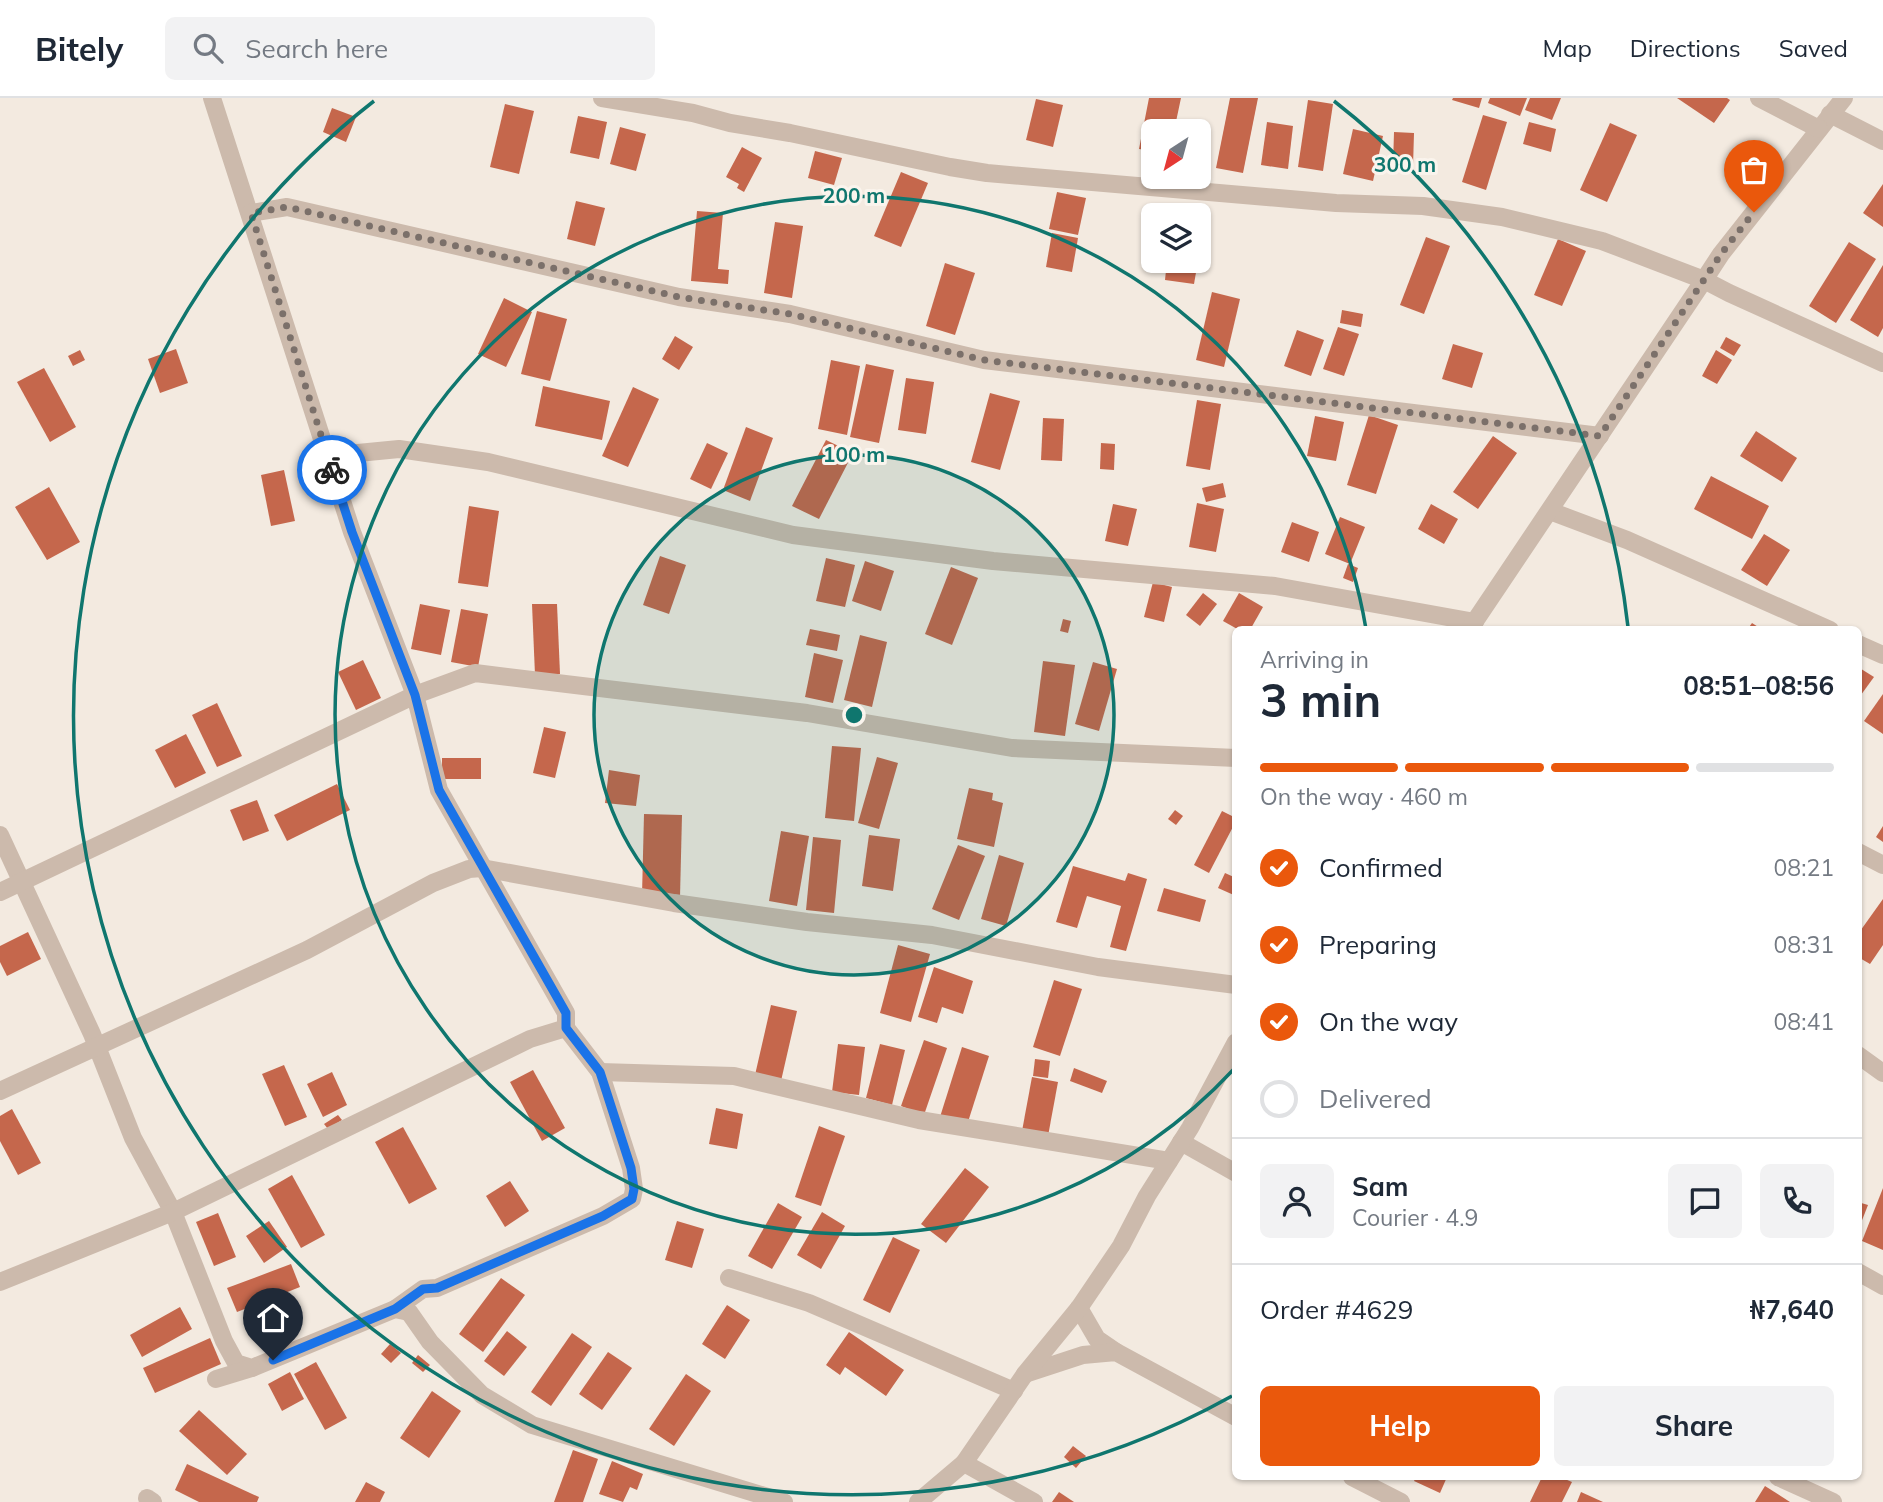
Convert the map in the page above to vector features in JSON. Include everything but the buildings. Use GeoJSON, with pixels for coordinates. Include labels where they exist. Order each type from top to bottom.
{"type":"FeatureCollection","features":[{"type":"Feature","properties":{"kind":"street"},"geometry":{"type":"LineString","coordinates":[[212,98],[352,532],[415,695],[439,790],[566,1013],[566,1028],[600,1072],[631,1168],[634,1189],[632,1199],[603,1216],[437,1288],[423,1289],[395,1309],[252,1368],[216,1379]]}},
{"type":"Feature","properties":{"kind":"street"},"geometry":{"type":"LineString","coordinates":[[602,98],[693,113],[730,124],[790,133],[987,173],[1336,204],[1423,206],[1502,217],[1602,241],[1704,280],[1883,362]]}},
{"type":"Feature","properties":{"kind":"street"},"geometry":{"type":"LineString","coordinates":[[1759,98],[1819,129]]}},
{"type":"Feature","properties":{"kind":"street"},"geometry":{"type":"LineString","coordinates":[[327,456],[399,449],[488,462],[793,535],[993,561],[1275,586],[1472,626],[1721,254],[1844,98]]}},
{"type":"Feature","properties":{"kind":"street"},"geometry":{"type":"LineString","coordinates":[[1830,114],[1883,141]]}},
{"type":"Feature","properties":{"kind":"street"},"geometry":{"type":"LineString","coordinates":[[251,213],[287,207],[679,297],[790,314],[984,360],[1600,436]]}},
{"type":"Feature","properties":{"kind":"street"},"geometry":{"type":"LineString","coordinates":[[1549,511],[1627,540],[1821,626]]}},
{"type":"Feature","properties":{"kind":"street"},"geometry":{"type":"LineString","coordinates":[[1862,646],[1883,655]]}},
{"type":"Feature","properties":{"kind":"street"},"geometry":{"type":"LineString","coordinates":[[0,892],[415,695],[475,673],[807,713],[1012,748],[1232,758]]}},
{"type":"Feature","properties":{"kind":"street"},"geometry":{"type":"LineString","coordinates":[[0,835],[97,1048],[133,1138],[173,1212],[224,1341],[236,1363],[252,1368]]}},
{"type":"Feature","properties":{"kind":"street"},"geometry":{"type":"LineString","coordinates":[[1862,854],[1883,865]]}},
{"type":"Feature","properties":{"kind":"street"},"geometry":{"type":"LineString","coordinates":[[0,1091],[307,950],[433,883],[469,869],[482,868],[674,903],[807,922],[932,935],[1098,967],[1232,984]]}},
{"type":"Feature","properties":{"kind":"street"},"geometry":{"type":"LineString","coordinates":[[0,1282],[173,1212],[530,1039],[566,1028]]}},
{"type":"Feature","properties":{"kind":"street"},"geometry":{"type":"LineString","coordinates":[[918,1502],[964,1463],[1025,1374],[1079,1308],[1121,1246],[1147,1196],[1232,1051]]}},
{"type":"Feature","properties":{"kind":"street"},"geometry":{"type":"LineString","coordinates":[[1862,1058],[1883,1073]]}},
{"type":"Feature","properties":{"kind":"street"},"geometry":{"type":"LineString","coordinates":[[600,1072],[734,1076],[919,1120],[1169,1161]]}},
{"type":"Feature","properties":{"kind":"street"},"geometry":{"type":"LineString","coordinates":[[1181,1142],[1232,1170]]}},
{"type":"Feature","properties":{"kind":"street"},"geometry":{"type":"LineString","coordinates":[[1862,1274],[1883,1286]]}},
{"type":"Feature","properties":{"kind":"street"},"geometry":{"type":"LineString","coordinates":[[729,1278],[809,1303],[1014,1391]]}},
{"type":"Feature","properties":{"kind":"street"},"geometry":{"type":"LineString","coordinates":[[1079,1308],[1097,1339],[1232,1415]]}},
{"type":"Feature","properties":{"kind":"street"},"geometry":{"type":"LineString","coordinates":[[395,1309],[409,1312],[430,1342],[482,1395],[532,1426],[785,1502]]}},
{"type":"Feature","properties":{"kind":"street"},"geometry":{"type":"LineString","coordinates":[[1025,1374],[1083,1355],[1116,1352]]}},
{"type":"Feature","properties":{"kind":"street"},"geometry":{"type":"LineString","coordinates":[[964,1463],[1034,1502]]}},
{"type":"Feature","properties":{"kind":"street"},"geometry":{"type":"LineString","coordinates":[[1358,1480],[1401,1502]]}},
{"type":"Feature","properties":{"kind":"street"},"geometry":{"type":"LineString","coordinates":[[1785,1480],[1833,1502]]}},
{"type":"Feature","properties":{"kind":"way so far"},"geometry":{"type":"LineString","coordinates":[[332,470],[251,213],[287,207],[679,297],[790,314],[984,360],[1600,436],[1721,254],[1754,212]]}},
{"type":"Feature","properties":{"kind":"route"},"geometry":{"type":"LineString","coordinates":[[273,1360],[395,1309],[423,1289],[437,1288],[603,1216],[632,1199],[634,1189],[631,1168],[600,1072],[566,1028],[566,1013],[439,790],[415,695],[352,532],[332,470]]}}]}
